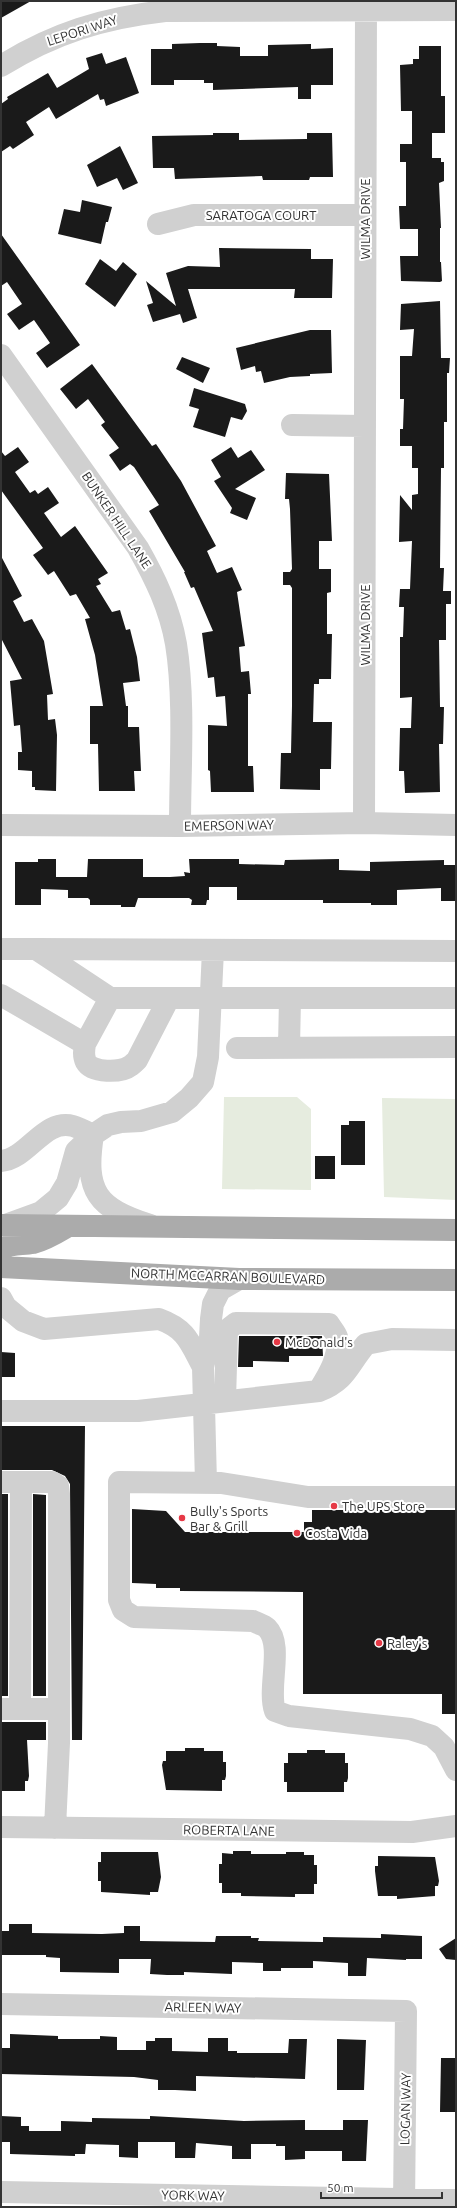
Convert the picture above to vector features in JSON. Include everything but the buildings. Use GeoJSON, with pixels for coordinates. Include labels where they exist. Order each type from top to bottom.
{"type":"FeatureCollection","features":[{"type":"Feature","properties":{"kind":"main road"},"geometry":{"type":"LineString","coordinates":[[3,1226],[456,1230]]}},
{"type":"Feature","properties":{"kind":"main road"},"geometry":{"type":"LineString","coordinates":[[1,1249],[6,1245],[33,1243],[49,1238],[70,1226]]}},
{"type":"Feature","properties":{"kind":"main road","name":"NORTH MCCARRAN BOULEVARD"},"geometry":{"type":"LineString","coordinates":[[1,1267],[239,1279],[456,1280]]}},
{"type":"Feature","properties":{"kind":"street","name":"LEPORI WAY"},"geometry":{"type":"LineString","coordinates":[[1,66],[27,50],[60,35],[95,23],[130,15],[165,11],[366,6],[456,10]]}},
{"type":"Feature","properties":{"kind":"street","name":"WILMA DRIVE"},"geometry":{"type":"LineString","coordinates":[[364,823],[366,6]]}},
{"type":"Feature","properties":{"kind":"street","name":"SARATOGA COURT"},"geometry":{"type":"LineString","coordinates":[[158,224],[194,215],[365,215]]}},
{"type":"Feature","properties":{"kind":"street","name":"BUNKER HILL LANE"},"geometry":{"type":"LineString","coordinates":[[1,355],[138,548],[155,578],[167,610],[176,643],[180,676],[180,826]]}},
{"type":"Feature","properties":{"kind":"street"},"geometry":{"type":"LineString","coordinates":[[292,425],[365,426]]}},
{"type":"Feature","properties":{"kind":"street","name":"EMERSON WAY"},"geometry":{"type":"LineString","coordinates":[[1,825],[180,826],[364,823],[456,825]]}},
{"type":"Feature","properties":{"kind":"street"},"geometry":{"type":"LineString","coordinates":[[1,949],[456,951]]}},
{"type":"Feature","properties":{"kind":"street"},"geometry":{"type":"LineString","coordinates":[[36,949],[110,998],[456,998]]}},
{"type":"Feature","properties":{"kind":"street"},"geometry":{"type":"LineString","coordinates":[[3,1226],[41,1212],[58,1198],[67,1183],[76,1151],[93,1135],[108,1125],[121,1122],[141,1121],[172,1112],[203,1082],[208,1058],[212,998],[213,950]]}},
{"type":"Feature","properties":{"kind":"street"},"geometry":{"type":"LineString","coordinates":[[1,995],[85,1044]]}},
{"type":"Feature","properties":{"kind":"street"},"geometry":{"type":"LineString","coordinates":[[110,998],[85,1044],[84,1056],[87,1063],[94,1068],[105,1070],[130,1067],[136,1060],[169,998]]}},
{"type":"Feature","properties":{"kind":"street"},"geometry":{"type":"LineString","coordinates":[[289,1047],[290,998]]}},
{"type":"Feature","properties":{"kind":"street"},"geometry":{"type":"LineString","coordinates":[[237,1048],[456,1047]]}},
{"type":"Feature","properties":{"kind":"street"},"geometry":{"type":"LineString","coordinates":[[1,1160],[22,1153],[50,1130],[61,1125],[72,1126],[93,1135]]}},
{"type":"Feature","properties":{"kind":"street"},"geometry":{"type":"LineString","coordinates":[[93,1135],[90,1156],[90,1175],[99,1196],[110,1208],[123,1216],[156,1227]]}},
{"type":"Feature","properties":{"kind":"street"},"geometry":{"type":"LineString","coordinates":[[204,1367],[210,1338],[213,1304],[220,1290],[239,1279]]}},
{"type":"Feature","properties":{"kind":"street"},"geometry":{"type":"LineString","coordinates":[[1,1298],[6,1307],[23,1321],[44,1329],[98,1323],[114,1324],[143,1319],[159,1319],[174,1324],[185,1335],[204,1367],[214,1402]]}},
{"type":"Feature","properties":{"kind":"street"},"geometry":{"type":"LineString","coordinates":[[1,1323],[8,1329],[30,1338],[50,1342],[99,1334],[109,1330],[114,1324]]}},
{"type":"Feature","properties":{"kind":"street"},"geometry":{"type":"LineString","coordinates":[[206,1482],[214,1402],[227,1330],[236,1323],[329,1324],[337,1336],[337,1353],[331,1370],[319,1391]]}},
{"type":"Feature","properties":{"kind":"street"},"geometry":{"type":"LineString","coordinates":[[1,1411],[138,1411],[319,1391],[332,1385],[344,1376],[366,1344],[392,1339],[456,1340]]}},
{"type":"Feature","properties":{"kind":"street"},"geometry":{"type":"LineString","coordinates":[[56,1828],[59,1709],[58,1486],[52,1482],[11,1482],[11,1709],[59,1709]]}},
{"type":"Feature","properties":{"kind":"street"},"geometry":{"type":"LineString","coordinates":[[456,1497],[308,1497],[221,1483],[120,1482],[119,1600],[123,1610],[134,1617],[253,1621],[267,1627],[274,1640],[272,1701],[275,1711],[289,1716],[410,1729],[432,1736],[444,1746],[456,1770]]}},
{"type":"Feature","properties":{"kind":"street","name":"ROBERTA LANE"},"geometry":{"type":"LineString","coordinates":[[1,1827],[412,1832],[456,1826]]}},
{"type":"Feature","properties":{"kind":"street","name":"ARLEEN WAY"},"geometry":{"type":"LineString","coordinates":[[1,2004],[406,2011]]}},
{"type":"Feature","properties":{"kind":"street","name":"LOGAN WAY"},"geometry":{"type":"LineString","coordinates":[[404,2203],[406,2011]]}},
{"type":"Feature","properties":{"kind":"street","name":"YORK WAY"},"geometry":{"type":"LineString","coordinates":[[1,2192],[35,2200],[404,2203],[456,2200]]}},
{"type":"Feature","properties":{"kind":"shaded area"},"geometry":{"type":"Polygon","coordinates":[[[224,1097],[297,1097],[311,1109],[311,1190],[222,1189],[224,1097]]]}},
{"type":"Feature","properties":{"kind":"shaded area"},"geometry":{"type":"Polygon","coordinates":[[[382,1098],[456,1099],[456,1200],[384,1197],[382,1098]]]}},
{"type":"Feature","properties":{"kind":"place","name":"McDonald's"},"geometry":{"type":"Point","coordinates":[277,1342]}},
{"type":"Feature","properties":{"kind":"place","name":"The UPS Store"},"geometry":{"type":"Point","coordinates":[334,1506]}},
{"type":"Feature","properties":{"kind":"place","name":"Bully's Sports Bar & Grill"},"geometry":{"type":"Point","coordinates":[182,1518]}},
{"type":"Feature","properties":{"kind":"place","name":"Costa Vida"},"geometry":{"type":"Point","coordinates":[297,1533]}},
{"type":"Feature","properties":{"kind":"place","name":"Raley's"},"geometry":{"type":"Point","coordinates":[379,1643]}}]}
